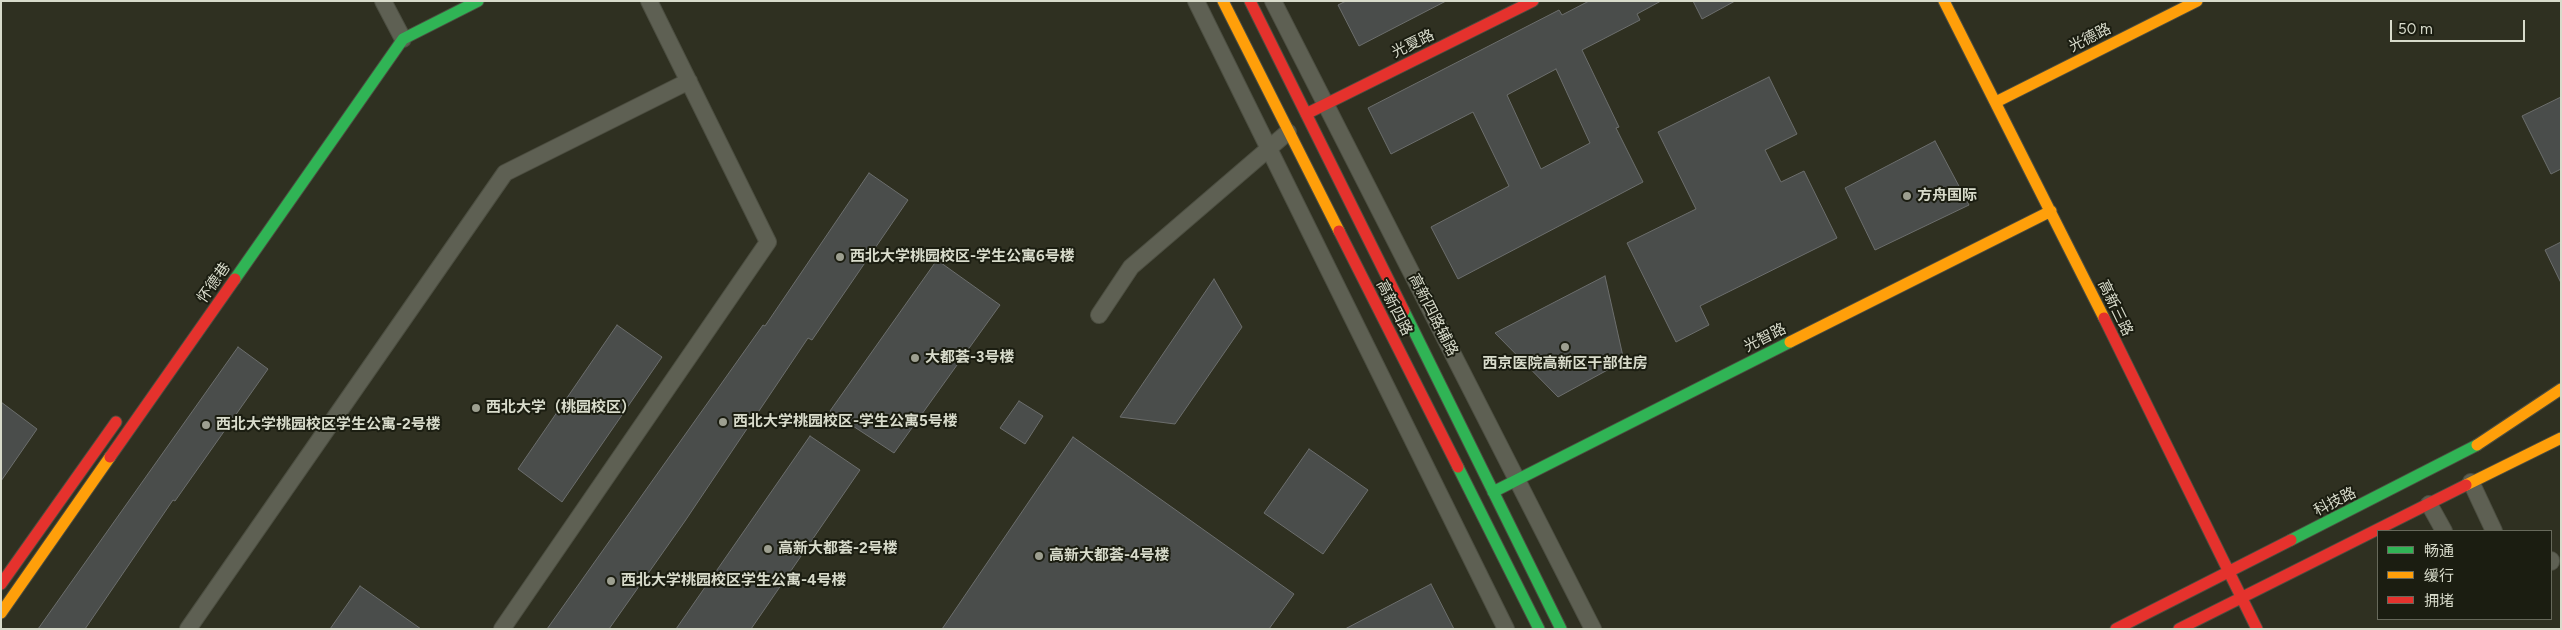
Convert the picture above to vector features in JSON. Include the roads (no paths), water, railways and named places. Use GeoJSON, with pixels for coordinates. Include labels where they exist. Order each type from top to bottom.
{"type":"FeatureCollection","features":[{"type":"Feature","properties":{"kind":"street"},"geometry":{"type":"LineString","coordinates":[[383,1],[399,31]]}},
{"type":"Feature","properties":{"kind":"street","name":"怀德巷"},"geometry":{"type":"LineString","coordinates":[[1,613],[399,31],[478,1]]}},
{"type":"Feature","properties":{"kind":"street"},"geometry":{"type":"LineString","coordinates":[[502,629],[768,242],[649,1]]}},
{"type":"Feature","properties":{"kind":"street"},"geometry":{"type":"LineString","coordinates":[[1196,1],[1506,629]]}},
{"type":"Feature","properties":{"kind":"street","name":"高新四路"},"geometry":{"type":"LineString","coordinates":[[1223,1],[1539,629]]}},
{"type":"Feature","properties":{"kind":"street","name":"高新四路"},"geometry":{"type":"LineString","coordinates":[[1250,1],[1561,629]]}},
{"type":"Feature","properties":{"kind":"street","name":"高新四路辅路"},"geometry":{"type":"LineString","coordinates":[[1273,1],[1593,629]]}},
{"type":"Feature","properties":{"kind":"street","name":"光夏路"},"geometry":{"type":"LineString","coordinates":[[1306,114],[1533,1]]}},
{"type":"Feature","properties":{"kind":"street","name":"高新三路"},"geometry":{"type":"LineString","coordinates":[[1944,1],[2051,211],[2258,629]]}},
{"type":"Feature","properties":{"kind":"street","name":"光德路"},"geometry":{"type":"LineString","coordinates":[[1996,102],[2197,1]]}},
{"type":"Feature","properties":{"kind":"street"},"geometry":{"type":"LineString","coordinates":[[188,629],[505,173],[689,81]]}},
{"type":"Feature","properties":{"kind":"street"},"geometry":{"type":"LineString","coordinates":[[1099,315],[1131,267],[1288,132]]}},
{"type":"Feature","properties":{"kind":"street","name":"光智路"},"geometry":{"type":"LineString","coordinates":[[1493,492],[2051,211]]}},
{"type":"Feature","properties":{"kind":"street","name":"科技路"},"geometry":{"type":"LineString","coordinates":[[2116,629],[2468,451],[2561,389]]}},
{"type":"Feature","properties":{"kind":"street"},"geometry":{"type":"LineString","coordinates":[[1,584],[126,409]]}},
{"type":"Feature","properties":{"kind":"street"},"geometry":{"type":"LineString","coordinates":[[2179,629],[2561,438]]}},
{"type":"Feature","properties":{"kind":"street"},"geometry":{"type":"LineString","coordinates":[[2471,482],[2494,530]]}},
{"type":"Feature","properties":{"kind":"street"},"geometry":{"type":"LineString","coordinates":[[2429,504],[2443,530]]}},
{"type":"Feature","properties":{"kind":"place","name":"方舟国际"},"geometry":{"type":"Point","coordinates":[1907,196]}},
{"type":"Feature","properties":{"kind":"place","name":"西北大学桃园校区-学生公寓6号楼"},"geometry":{"type":"Point","coordinates":[840,257]}},
{"type":"Feature","properties":{"kind":"place","name":"西京医院高新区干部住房"},"geometry":{"type":"Point","coordinates":[1565,347]}},
{"type":"Feature","properties":{"kind":"place","name":"大都荟-3号楼"},"geometry":{"type":"Point","coordinates":[915,358]}},
{"type":"Feature","properties":{"kind":"place","name":"西北大学（桃园校区）"},"geometry":{"type":"Point","coordinates":[476,408]}},
{"type":"Feature","properties":{"kind":"place","name":"西北大学桃园校区-学生公寓5号楼"},"geometry":{"type":"Point","coordinates":[723,422]}},
{"type":"Feature","properties":{"kind":"place","name":"西北大学桃园校区学生公寓-2号楼"},"geometry":{"type":"Point","coordinates":[206,425]}},
{"type":"Feature","properties":{"kind":"place","name":"高新大都荟-2号楼"},"geometry":{"type":"Point","coordinates":[768,549]}},
{"type":"Feature","properties":{"kind":"place","name":"高新大都荟-4号楼"},"geometry":{"type":"Point","coordinates":[1039,556]}},
{"type":"Feature","properties":{"kind":"place","name":"西北大学桃园校区学生公寓-4号楼"},"geometry":{"type":"Point","coordinates":[611,581]}}]}
